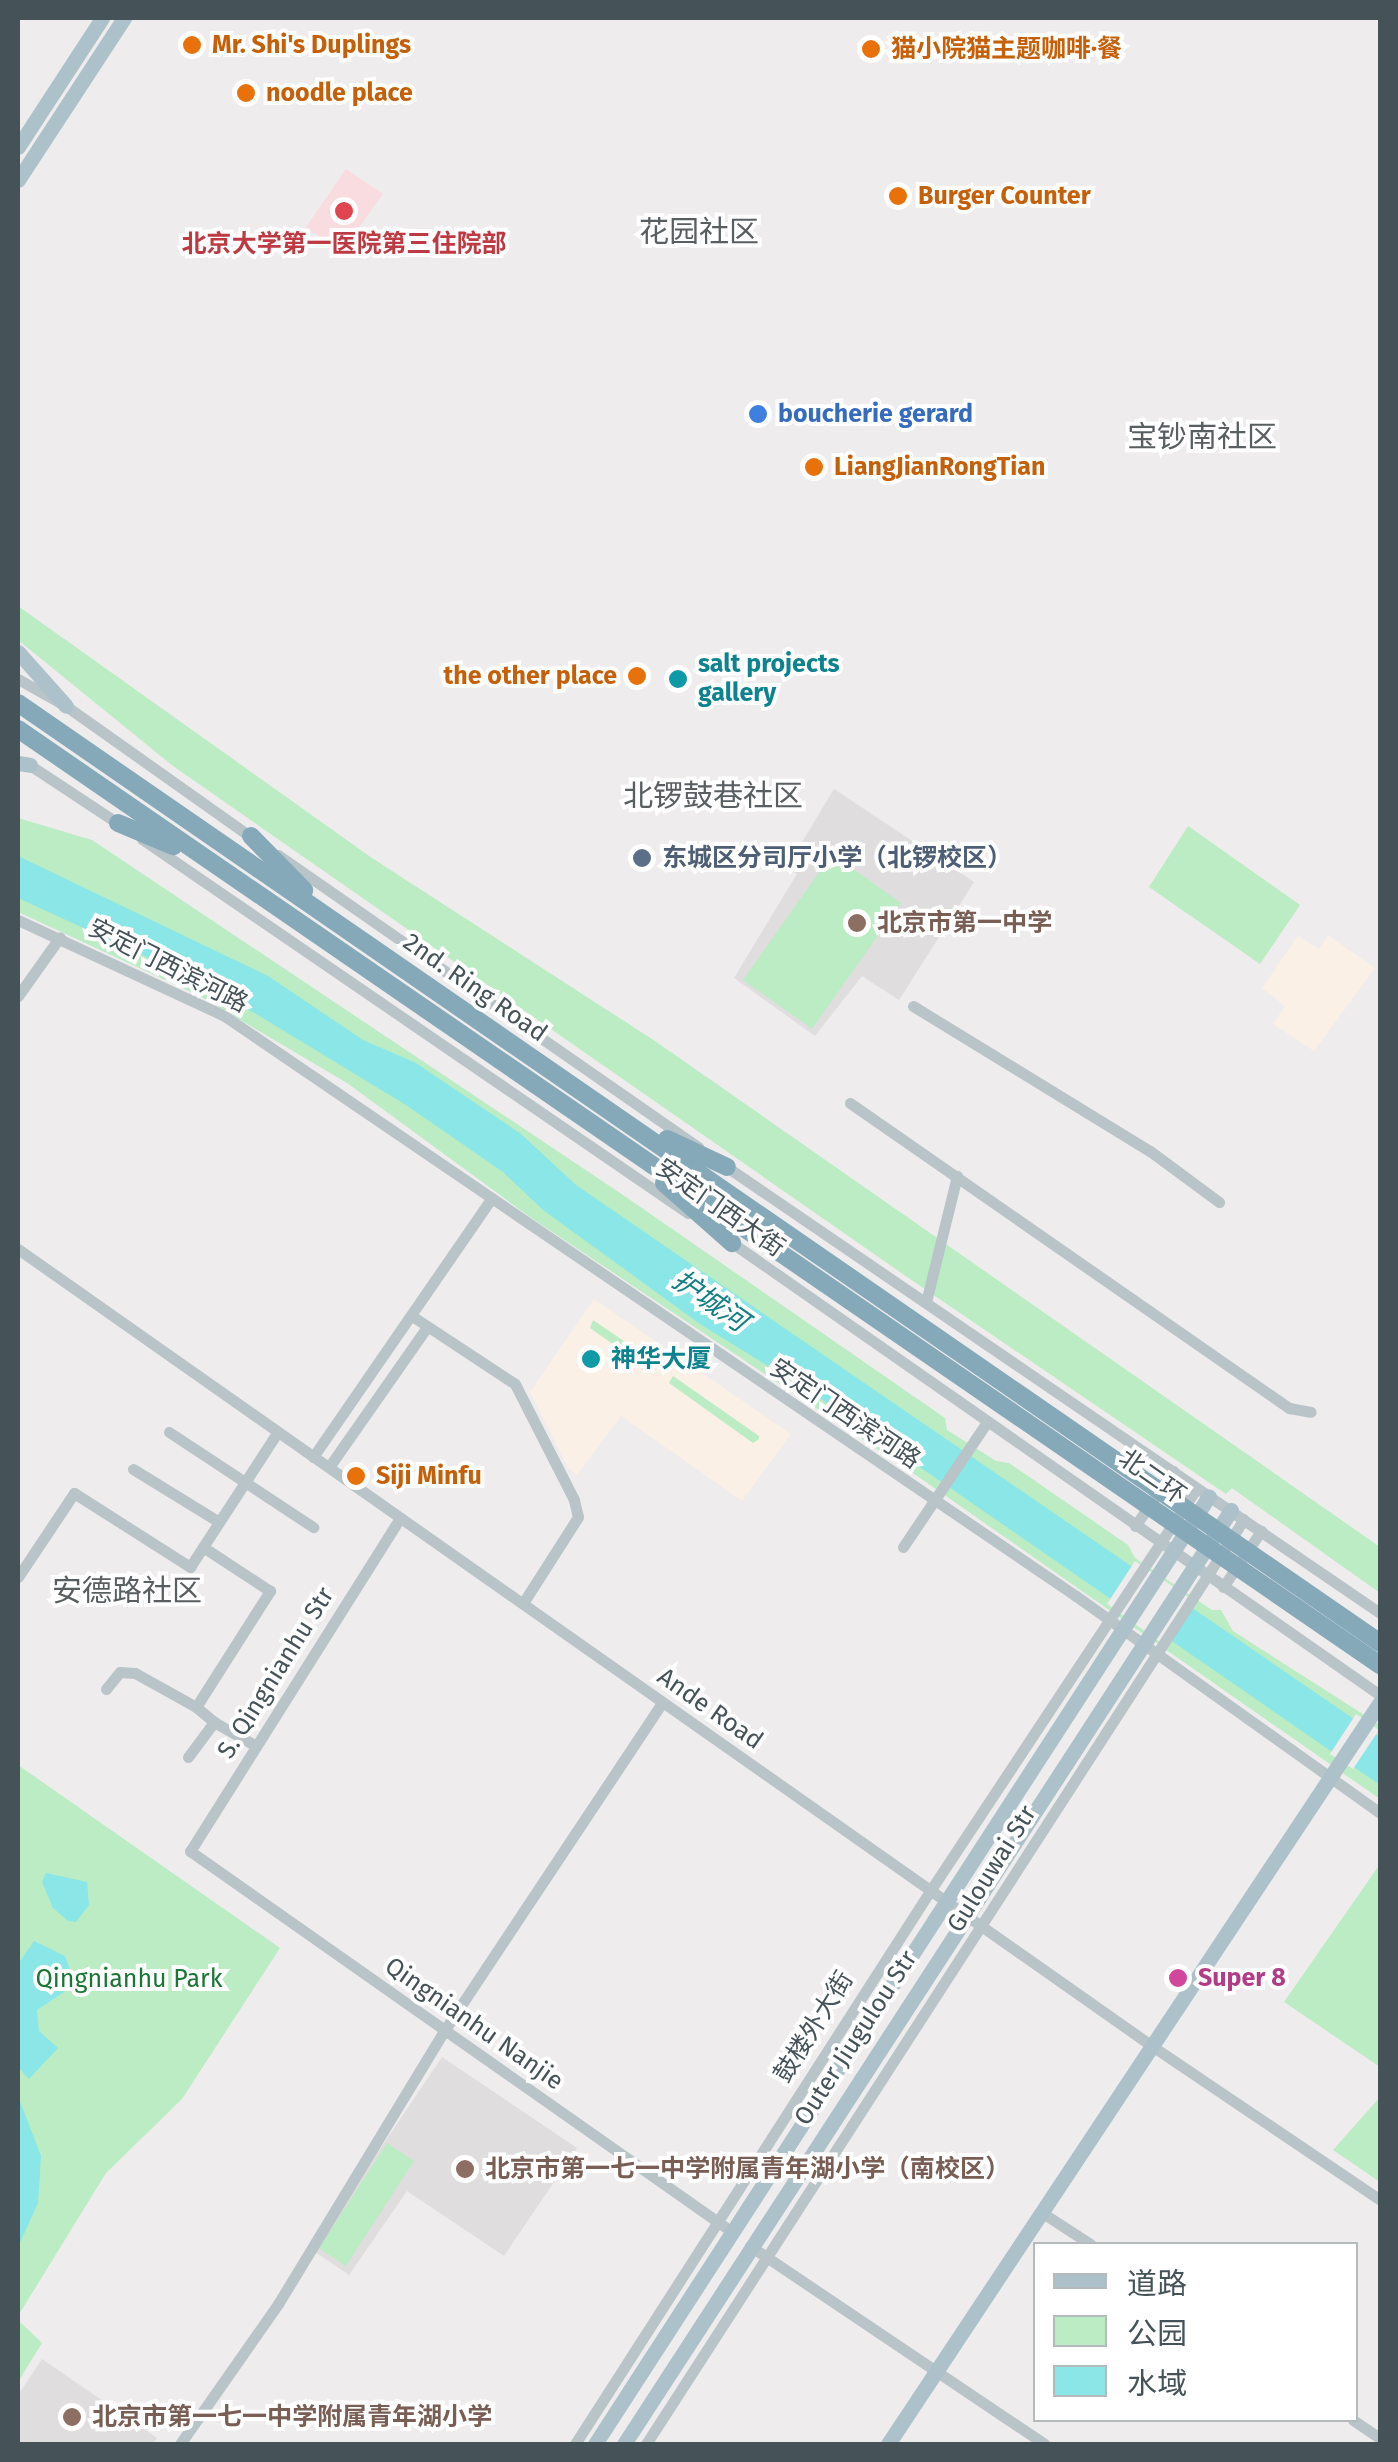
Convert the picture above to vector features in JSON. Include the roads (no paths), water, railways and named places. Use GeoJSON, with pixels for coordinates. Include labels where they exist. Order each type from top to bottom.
{"type":"FeatureCollection","features":[{"type":"Feature","properties":{"kind":"highway","name":"2nd. Ring Road"},"geometry":{"type":"LineString","coordinates":[[18,703],[336,922],[612,1124]]}},
{"type":"Feature","properties":{"kind":"highway","name":"2nd. Ring Road"},"geometry":{"type":"LineString","coordinates":[[18,729],[204,858],[906,1313]]}},
{"type":"Feature","properties":{"kind":"highway"},"geometry":{"type":"LineString","coordinates":[[118,823],[204,858]]}},
{"type":"Feature","properties":{"kind":"highway"},"geometry":{"type":"LineString","coordinates":[[251,836],[336,922]]}},
{"type":"Feature","properties":{"kind":"highway"},"geometry":{"type":"LineString","coordinates":[[612,1124],[732,1243]]}},
{"type":"Feature","properties":{"kind":"highway"},"geometry":{"type":"LineString","coordinates":[[612,1124],[727,1167]]}},
{"type":"Feature","properties":{"kind":"highway","name":"北二环"},"geometry":{"type":"LineString","coordinates":[[612,1124],[1380,1664]]}},
{"type":"Feature","properties":{"kind":"highway","name":"北二环"},"geometry":{"type":"LineString","coordinates":[[906,1313],[1380,1642]]}},
{"type":"Feature","properties":{"kind":"main road"},"geometry":{"type":"LineString","coordinates":[[18,146],[102,18]]}},
{"type":"Feature","properties":{"kind":"main road"},"geometry":{"type":"LineString","coordinates":[[18,180],[124,18]]}},
{"type":"Feature","properties":{"kind":"main road"},"geometry":{"type":"LineString","coordinates":[[18,652],[66,706]]}},
{"type":"Feature","properties":{"kind":"main road"},"geometry":{"type":"LineString","coordinates":[[1105,1642],[1203,1492]]}},
{"type":"Feature","properties":{"kind":"main road"},"geometry":{"type":"LineString","coordinates":[[1138,1663],[1237,1515]]}},
{"type":"Feature","properties":{"kind":"main road","name":"鼓楼外大街"},"geometry":{"type":"LineString","coordinates":[[596,2444],[726,2228],[947,1902],[1105,1642]]}},
{"type":"Feature","properties":{"kind":"main road","name":"Outer Jiugulou Str"},"geometry":{"type":"LineString","coordinates":[[624,2444],[966,1915],[1138,1663]]}},
{"type":"Feature","properties":{"kind":"main road"},"geometry":{"type":"LineString","coordinates":[[888,2444],[1378,1703]]}},
{"type":"Feature","properties":{"kind":"street","name":"安定门西大街"},"geometry":{"type":"LineString","coordinates":[[18,680],[66,706],[727,1167],[1380,1613]]}},
{"type":"Feature","properties":{"kind":"street","name":"安定门西大街"},"geometry":{"type":"LineString","coordinates":[[22,762],[118,823],[732,1243],[1223,1587],[1378,1703]]}},
{"type":"Feature","properties":{"kind":"street","name":"安定门西滨河路"},"geometry":{"type":"LineString","coordinates":[[18,920],[222,1015],[1076,1596],[1380,1813]]}},
{"type":"Feature","properties":{"kind":"street"},"geometry":{"type":"LineString","coordinates":[[18,996],[60,937]]}},
{"type":"Feature","properties":{"kind":"street"},"geometry":{"type":"LineString","coordinates":[[913,1006],[1150,1151],[1219,1202]]}},
{"type":"Feature","properties":{"kind":"street"},"geometry":{"type":"LineString","coordinates":[[850,1103],[1289,1408],[1311,1412]]}},
{"type":"Feature","properties":{"kind":"street"},"geometry":{"type":"LineString","coordinates":[[926,1302],[956,1176]]}},
{"type":"Feature","properties":{"kind":"street"},"geometry":{"type":"LineString","coordinates":[[313,1456],[491,1199]]}},
{"type":"Feature","properties":{"kind":"street","name":"Ande Road"},"geometry":{"type":"LineString","coordinates":[[18,1249],[930,1891],[1380,2200]]}},
{"type":"Feature","properties":{"kind":"street"},"geometry":{"type":"LineString","coordinates":[[412,1316],[515,1384],[574,1500],[578,1517],[523,1604]]}},
{"type":"Feature","properties":{"kind":"street"},"geometry":{"type":"LineString","coordinates":[[329,1467],[426,1327]]}},
{"type":"Feature","properties":{"kind":"street"},"geometry":{"type":"LineString","coordinates":[[903,1547],[987,1422]]}},
{"type":"Feature","properties":{"kind":"street"},"geometry":{"type":"LineString","coordinates":[[169,1432],[312,1527]]}},
{"type":"Feature","properties":{"kind":"street"},"geometry":{"type":"LineString","coordinates":[[18,1576],[74,1493],[190,1567],[277,1433]]}},
{"type":"Feature","properties":{"kind":"street"},"geometry":{"type":"LineString","coordinates":[[133,1469],[219,1522]]}},
{"type":"Feature","properties":{"kind":"street"},"geometry":{"type":"LineString","coordinates":[[1136,1526],[1174,1472]]}},
{"type":"Feature","properties":{"kind":"street","name":"S. Qingnianhu Str"},"geometry":{"type":"LineString","coordinates":[[256,1746],[400,1518]]}},
{"type":"Feature","properties":{"kind":"street"},"geometry":{"type":"LineString","coordinates":[[1223,1587],[1261,1531]]}},
{"type":"Feature","properties":{"kind":"street"},"geometry":{"type":"LineString","coordinates":[[196,1708],[270,1591],[203,1547]]}},
{"type":"Feature","properties":{"kind":"street","name":"鼓楼外大街"},"geometry":{"type":"LineString","coordinates":[[574,2444],[726,2228],[930,1891],[1105,1642]]}},
{"type":"Feature","properties":{"kind":"street","name":"Gulouwai Str"},"geometry":{"type":"LineString","coordinates":[[646,2444],[983,1927],[1138,1663]]}},
{"type":"Feature","properties":{"kind":"street"},"geometry":{"type":"LineString","coordinates":[[106,1688],[120,1672],[136,1673],[256,1746]]}},
{"type":"Feature","properties":{"kind":"street"},"geometry":{"type":"LineString","coordinates":[[180,2444],[278,2304],[444,2031],[662,1703]]}},
{"type":"Feature","properties":{"kind":"street"},"geometry":{"type":"LineString","coordinates":[[188,1757],[214,1722]]}},
{"type":"Feature","properties":{"kind":"street","name":"Qingnianhu Nanjie"},"geometry":{"type":"LineString","coordinates":[[256,1746],[190,1852],[726,2228]]}},
{"type":"Feature","properties":{"kind":"street"},"geometry":{"type":"LineString","coordinates":[[1041,2212],[1087,2242]]}},
{"type":"Feature","properties":{"kind":"street"},"geometry":{"type":"LineString","coordinates":[[750,2246],[1045,2444]]}},
{"type":"Feature","properties":{"kind":"street"},"geometry":{"type":"LineString","coordinates":[[1355,2422],[1380,2438]]}},
{"type":"Feature","properties":{"kind":"water","name":"护城河"},"geometry":{"type":"Polygon","coordinates":[[[18,856],[268,976],[363,1040],[416,1063],[521,1134],[576,1185],[1380,1737],[1380,1785],[820,1398],[700,1324],[543,1210],[503,1172],[406,1105],[210,986],[18,898],[18,856]]]}},
{"type":"Feature","properties":{"kind":"water"},"geometry":{"type":"Polygon","coordinates":[[[46,1873],[87,1882],[89,1905],[76,1922],[68,1921],[53,1908],[42,1882],[46,1873]]]}},
{"type":"Feature","properties":{"kind":"water"},"geometry":{"type":"Polygon","coordinates":[[[34,1941],[65,1956],[72,1975],[64,1992],[37,2010],[39,2031],[58,2048],[29,2079],[18,2067],[18,1964],[34,1941]]]}},
{"type":"Feature","properties":{"kind":"water"},"geometry":{"type":"Polygon","coordinates":[[[18,2096],[41,2156],[38,2203],[18,2247],[18,2096]]]}},
{"type":"Feature","properties":{"kind":"place","name":"Mr. Shi's Duplings"},"geometry":{"type":"Point","coordinates":[192,45]}},
{"type":"Feature","properties":{"kind":"place","name":"猫小院猫主题咖啡·餐"},"geometry":{"type":"Point","coordinates":[871,49]}},
{"type":"Feature","properties":{"kind":"place","name":"noodle place"},"geometry":{"type":"Point","coordinates":[246,93]}},
{"type":"Feature","properties":{"kind":"place","name":"Burger Counter"},"geometry":{"type":"Point","coordinates":[898,196]}},
{"type":"Feature","properties":{"kind":"place","name":"北京大学第一医院第三住院部"},"geometry":{"type":"Point","coordinates":[344,211]}},
{"type":"Feature","properties":{"kind":"place","name":"boucherie gerard"},"geometry":{"type":"Point","coordinates":[758,414]}},
{"type":"Feature","properties":{"kind":"place","name":"LiangJianRongTian"},"geometry":{"type":"Point","coordinates":[814,467]}},
{"type":"Feature","properties":{"kind":"place","name":"the other place"},"geometry":{"type":"Point","coordinates":[637,676]}},
{"type":"Feature","properties":{"kind":"place","name":"salt projects gallery"},"geometry":{"type":"Point","coordinates":[678,679]}},
{"type":"Feature","properties":{"kind":"place","name":"东城区分司厅小学（北锣校区）"},"geometry":{"type":"Point","coordinates":[642,858]}},
{"type":"Feature","properties":{"kind":"place","name":"北京市第一中学"},"geometry":{"type":"Point","coordinates":[857,923]}},
{"type":"Feature","properties":{"kind":"place","name":"神华大厦"},"geometry":{"type":"Point","coordinates":[591,1359]}},
{"type":"Feature","properties":{"kind":"place","name":"Siji Minfu"},"geometry":{"type":"Point","coordinates":[356,1476]}},
{"type":"Feature","properties":{"kind":"place","name":"Super 8"},"geometry":{"type":"Point","coordinates":[1178,1978]}},
{"type":"Feature","properties":{"kind":"place","name":"北京市第一七一中学附属青年湖小学（南校区）"},"geometry":{"type":"Point","coordinates":[465,2169]}},
{"type":"Feature","properties":{"kind":"place","name":"北京市第一七一中学附属青年湖小学"},"geometry":{"type":"Point","coordinates":[72,2417]}},
{"type":"Feature","properties":{"kind":"district","name":"花园社区"},"geometry":{"type":"Point","coordinates":[699,232]}},
{"type":"Feature","properties":{"kind":"district","name":"宝钞南社区"},"geometry":{"type":"Point","coordinates":[1202,437]}},
{"type":"Feature","properties":{"kind":"district","name":"北锣鼓巷社区"},"geometry":{"type":"Point","coordinates":[713,796]}},
{"type":"Feature","properties":{"kind":"district","name":"安德路社区"},"geometry":{"type":"Point","coordinates":[127,1591]}},
{"type":"Feature","properties":{"kind":"park label","name":"Qingnianhu Park"},"geometry":{"type":"Point","coordinates":[129,1979]}}]}
